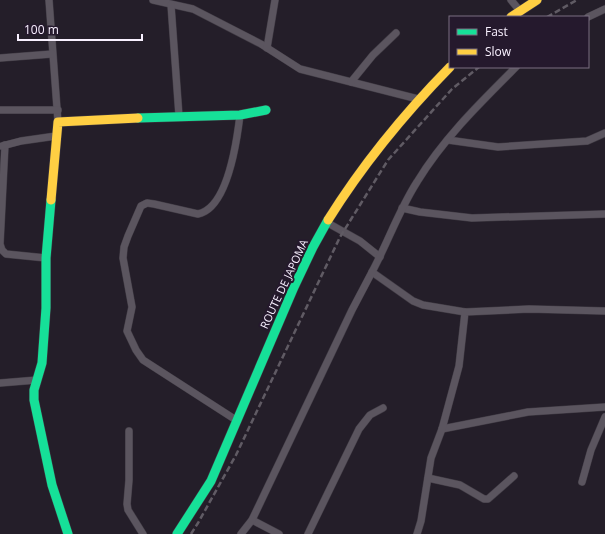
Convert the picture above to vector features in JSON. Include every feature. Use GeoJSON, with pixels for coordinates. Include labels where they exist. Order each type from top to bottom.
{"type":"FeatureCollection","features":[{"type":"Feature","properties":{"kind":"street"},"geometry":{"type":"LineString","coordinates":[[48,0],[58,122],[46,258],[46,308],[42,364],[34,390],[34,400],[48,469],[63,522],[68,534]]}},
{"type":"Feature","properties":{"kind":"street"},"geometry":{"type":"LineString","coordinates":[[153,0],[193,9],[267,48],[300,69],[418,99]]}},
{"type":"Feature","properties":{"kind":"street"},"geometry":{"type":"LineString","coordinates":[[267,48],[275,0]]}},
{"type":"Feature","properties":{"kind":"street"},"geometry":{"type":"LineString","coordinates":[[511,0],[520,11]]}},
{"type":"Feature","properties":{"kind":"street"},"geometry":{"type":"LineString","coordinates":[[513,16],[537,0]]}},
{"type":"Feature","properties":{"kind":"street"},"geometry":{"type":"LineString","coordinates":[[171,5],[179,116]]}},
{"type":"Feature","properties":{"kind":"street"},"geometry":{"type":"LineString","coordinates":[[589,17],[605,9]]}},
{"type":"Feature","properties":{"kind":"street"},"geometry":{"type":"LineString","coordinates":[[351,82],[373,55],[396,33]]}},
{"type":"Feature","properties":{"kind":"street"},"geometry":{"type":"LineString","coordinates":[[0,58],[52,54]]}},
{"type":"Feature","properties":{"kind":"street","name":"ROUTE DE JAPOMA"},"geometry":{"type":"LineString","coordinates":[[177,534],[211,481],[303,266],[326,222],[349,187],[418,99],[449,68]]}},
{"type":"Feature","properties":{"kind":"street"},"geometry":{"type":"LineString","coordinates":[[241,534],[252,520],[352,310],[380,257],[402,208],[429,163],[482,101],[515,68]]}},
{"type":"Feature","properties":{"kind":"street"},"geometry":{"type":"LineString","coordinates":[[0,110],[58,110]]}},
{"type":"Feature","properties":{"kind":"street"},"geometry":{"type":"LineString","coordinates":[[58,122],[179,116],[240,115],[266,110]]}},
{"type":"Feature","properties":{"kind":"street"},"geometry":{"type":"LineString","coordinates":[[236,420],[142,360],[127,331],[132,307],[123,258],[124,247],[141,206],[147,203],[198,214],[205,213],[213,206],[229,171],[236,144],[240,115]]}},
{"type":"Feature","properties":{"kind":"street"},"geometry":{"type":"LineString","coordinates":[[448,140],[498,147],[587,141],[605,133]]}},
{"type":"Feature","properties":{"kind":"street"},"geometry":{"type":"LineString","coordinates":[[46,258],[6,254],[2,250],[0,244],[2,146],[21,141],[56,136]]}},
{"type":"Feature","properties":{"kind":"street"},"geometry":{"type":"LineString","coordinates":[[402,208],[420,212],[472,218],[605,214]]}},
{"type":"Feature","properties":{"kind":"street"},"geometry":{"type":"LineString","coordinates":[[326,222],[360,242],[380,257]]}},
{"type":"Feature","properties":{"kind":"street"},"geometry":{"type":"LineString","coordinates":[[372,272],[413,301],[423,305],[465,312],[524,309],[605,311]]}},
{"type":"Feature","properties":{"kind":"street"},"geometry":{"type":"LineString","coordinates":[[417,534],[421,521],[431,458],[442,429],[459,366],[465,312]]}},
{"type":"Feature","properties":{"kind":"street"},"geometry":{"type":"LineString","coordinates":[[0,383],[37,380]]}},
{"type":"Feature","properties":{"kind":"street"},"geometry":{"type":"LineString","coordinates":[[442,429],[528,412],[605,407]]}},
{"type":"Feature","properties":{"kind":"street"},"geometry":{"type":"LineString","coordinates":[[308,534],[360,429],[370,416],[383,408]]}},
{"type":"Feature","properties":{"kind":"street"},"geometry":{"type":"LineString","coordinates":[[582,482],[590,450],[605,417]]}},
{"type":"Feature","properties":{"kind":"street"},"geometry":{"type":"LineString","coordinates":[[128,431],[129,480],[127,504],[128,510],[143,534]]}},
{"type":"Feature","properties":{"kind":"street"},"geometry":{"type":"LineString","coordinates":[[428,478],[460,486],[484,500],[488,499],[514,476]]}},
{"type":"Feature","properties":{"kind":"street"},"geometry":{"type":"LineString","coordinates":[[252,520],[278,534]]}},
{"type":"Feature","properties":{"kind":"railway"},"geometry":{"type":"LineString","coordinates":[[549,16],[577,0]]}},
{"type":"Feature","properties":{"kind":"railway"},"geometry":{"type":"LineString","coordinates":[[191,534],[236,455],[340,237],[388,160],[452,89],[478,68]]}},
{"type":"Feature","properties":{"kind":"traffic: fast"},"geometry":{"type":"LineString","coordinates":[[138,118],[240,115],[266,110]]}},
{"type":"Feature","properties":{"kind":"traffic: fast"},"geometry":{"type":"LineString","coordinates":[[51,200],[46,258],[46,308],[42,363],[34,390],[34,400],[52,485],[68,534]]}},
{"type":"Feature","properties":{"kind":"traffic: fast"},"geometry":{"type":"LineString","coordinates":[[177,534],[211,481],[294,287],[328,220]]}},
{"type":"Feature","properties":{"kind":"traffic: slow"},"geometry":{"type":"LineString","coordinates":[[513,16],[537,0]]}},
{"type":"Feature","properties":{"kind":"traffic: slow"},"geometry":{"type":"LineString","coordinates":[[328,220],[355,179],[400,121],[449,68]]}},
{"type":"Feature","properties":{"kind":"traffic: slow"},"geometry":{"type":"LineString","coordinates":[[51,200],[58,122],[138,118]]}}]}
